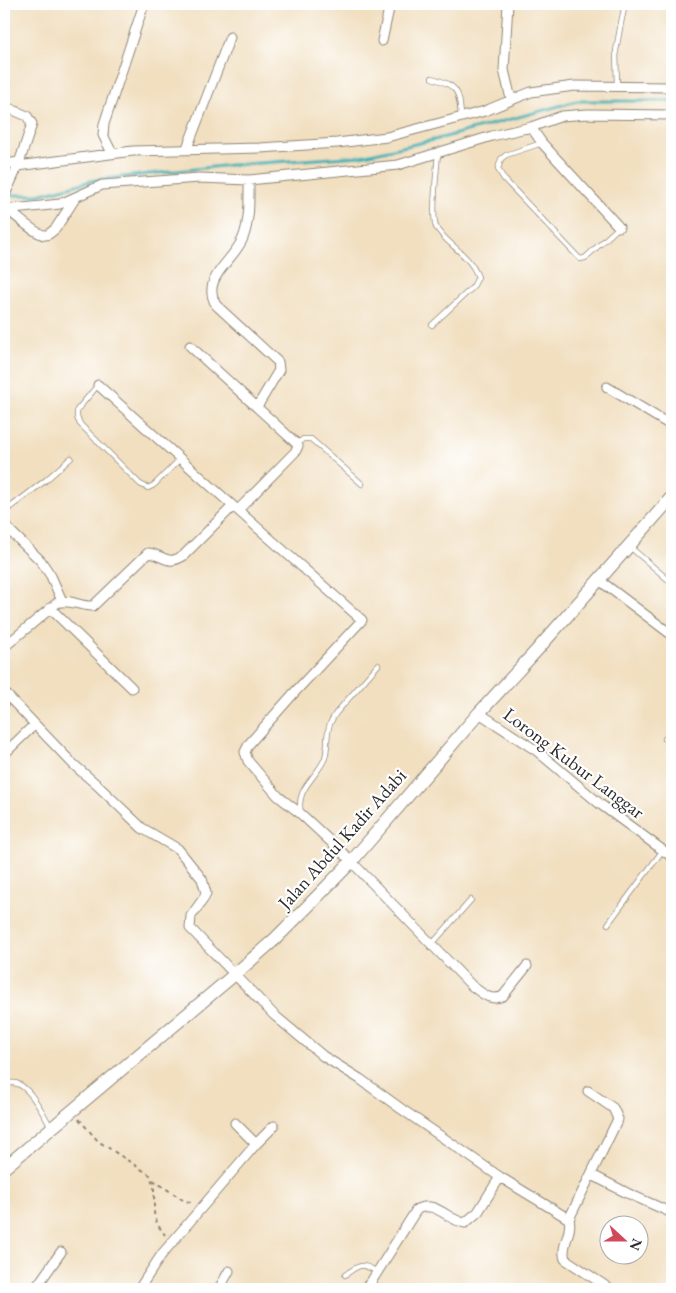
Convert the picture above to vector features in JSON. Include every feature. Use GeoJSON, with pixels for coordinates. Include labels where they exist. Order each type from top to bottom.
{"type":"FeatureCollection","features":[{"type":"Feature","properties":{"kind":"main road","name":"Jalan Abdul Kadir Adabi"},"geometry":{"type":"LineString","coordinates":[[4,1168],[275,939],[352,862],[479,713],[672,497]]}},
{"type":"Feature","properties":{"kind":"street"},"geometry":{"type":"LineString","coordinates":[[112,153],[103,135],[104,124],[144,4]]}},
{"type":"Feature","properties":{"kind":"street"},"geometry":{"type":"LineString","coordinates":[[382,41],[390,4]]}},
{"type":"Feature","properties":{"kind":"street"},"geometry":{"type":"LineString","coordinates":[[508,4],[504,70],[511,99]]}},
{"type":"Feature","properties":{"kind":"street"},"geometry":{"type":"LineString","coordinates":[[187,148],[230,38]]}},
{"type":"Feature","properties":{"kind":"street"},"geometry":{"type":"LineString","coordinates":[[4,164],[18,166],[112,153],[187,148],[260,148],[337,143],[387,137],[460,116],[485,111],[532,92],[574,86],[672,87]]}},
{"type":"Feature","properties":{"kind":"street"},"geometry":{"type":"LineString","coordinates":[[4,106],[27,116],[32,124],[18,166],[4,197]]}},
{"type":"Feature","properties":{"kind":"street"},"geometry":{"type":"LineString","coordinates":[[6,210],[60,204],[102,185],[199,178],[250,180],[398,165],[492,136],[531,127],[562,116],[587,114],[672,115]]}},
{"type":"Feature","properties":{"kind":"street"},"geometry":{"type":"LineString","coordinates":[[531,127],[542,143],[620,226]]}},
{"type":"Feature","properties":{"kind":"street"},"geometry":{"type":"LineString","coordinates":[[250,180],[249,206],[243,240],[218,274],[212,286],[211,297],[216,306],[278,362],[279,370],[257,407]]}},
{"type":"Feature","properties":{"kind":"street"},"geometry":{"type":"LineString","coordinates":[[6,210],[42,235],[46,235],[56,228],[76,196]]}},
{"type":"Feature","properties":{"kind":"street"},"geometry":{"type":"LineString","coordinates":[[4,647],[62,600],[86,607],[93,606],[148,553],[155,554],[169,561],[175,561],[183,556],[295,452],[297,444],[190,346]]}},
{"type":"Feature","properties":{"kind":"street"},"geometry":{"type":"LineString","coordinates":[[98,385],[362,620],[294,693],[245,752],[248,761],[278,796],[301,814],[352,862],[472,986],[489,998],[498,998],[503,996],[527,966]]}},
{"type":"Feature","properties":{"kind":"street"},"geometry":{"type":"LineString","coordinates":[[607,387],[672,426]]}},
{"type":"Feature","properties":{"kind":"street"},"geometry":{"type":"LineString","coordinates":[[4,525],[40,561],[52,576],[62,600]]}},
{"type":"Feature","properties":{"kind":"street"},"geometry":{"type":"LineString","coordinates":[[599,580],[672,635]]}},
{"type":"Feature","properties":{"kind":"street"},"geometry":{"type":"LineString","coordinates":[[50,608],[132,688]]}},
{"type":"Feature","properties":{"kind":"street"},"geometry":{"type":"LineString","coordinates":[[4,692],[73,764],[142,828],[178,849],[202,879],[206,893],[191,916],[190,928],[274,1015],[323,1056],[360,1079],[500,1177],[569,1219]]}},
{"type":"Feature","properties":{"kind":"street","name":"Lorong Kubur Langgar"},"geometry":{"type":"LineString","coordinates":[[479,713],[537,751],[600,804],[672,857]]}},
{"type":"Feature","properties":{"kind":"street"},"geometry":{"type":"LineString","coordinates":[[4,754],[34,724]]}},
{"type":"Feature","properties":{"kind":"street"},"geometry":{"type":"LineString","coordinates":[[588,1091],[614,1108],[618,1119],[569,1219],[570,1227],[563,1253],[565,1259],[610,1289]]}},
{"type":"Feature","properties":{"kind":"street"},"geometry":{"type":"LineString","coordinates":[[235,1123],[256,1144]]}},
{"type":"Feature","properties":{"kind":"street"},"geometry":{"type":"LineString","coordinates":[[139,1289],[171,1242],[256,1144],[274,1126]]}},
{"type":"Feature","properties":{"kind":"street"},"geometry":{"type":"LineString","coordinates":[[592,1175],[626,1193],[672,1213]]}},
{"type":"Feature","properties":{"kind":"street"},"geometry":{"type":"LineString","coordinates":[[364,1289],[417,1209],[423,1206],[433,1206],[454,1220],[466,1223],[478,1212],[500,1177]]}},
{"type":"Feature","properties":{"kind":"street"},"geometry":{"type":"LineString","coordinates":[[34,1289],[61,1252]]}},
{"type":"Feature","properties":{"kind":"street"},"geometry":{"type":"LineString","coordinates":[[219,1289],[230,1271]]}},
{"type":"Feature","properties":{"kind":"lane"},"geometry":{"type":"LineString","coordinates":[[617,86],[616,52],[625,4]]}},
{"type":"Feature","properties":{"kind":"lane"},"geometry":{"type":"LineString","coordinates":[[432,78],[448,83],[456,89],[459,95],[460,116]]}},
{"type":"Feature","properties":{"kind":"lane"},"geometry":{"type":"LineString","coordinates":[[542,143],[506,154],[501,159],[498,169],[504,179],[580,259],[585,258],[620,226]]}},
{"type":"Feature","properties":{"kind":"lane"},"geometry":{"type":"LineString","coordinates":[[432,325],[473,287],[478,277],[475,268],[466,256],[443,236],[435,225],[435,188],[438,153]]}},
{"type":"Feature","properties":{"kind":"lane"},"geometry":{"type":"LineString","coordinates":[[98,385],[77,410],[77,417],[80,424],[140,484],[148,488],[154,485],[181,458]]}},
{"type":"Feature","properties":{"kind":"lane"},"geometry":{"type":"LineString","coordinates":[[297,444],[303,438],[311,439],[362,484]]}},
{"type":"Feature","properties":{"kind":"lane"},"geometry":{"type":"LineString","coordinates":[[4,512],[72,458]]}},
{"type":"Feature","properties":{"kind":"lane"},"geometry":{"type":"LineString","coordinates":[[629,546],[672,583]]}},
{"type":"Feature","properties":{"kind":"lane"},"geometry":{"type":"LineString","coordinates":[[301,814],[299,799],[302,791],[325,757],[328,744],[328,728],[331,721],[378,665]]}},
{"type":"Feature","properties":{"kind":"lane"},"geometry":{"type":"LineString","coordinates":[[665,739],[672,729]]}},
{"type":"Feature","properties":{"kind":"lane"},"geometry":{"type":"LineString","coordinates":[[608,924],[663,850]]}},
{"type":"Feature","properties":{"kind":"lane"},"geometry":{"type":"LineString","coordinates":[[431,945],[471,900]]}},
{"type":"Feature","properties":{"kind":"lane"},"geometry":{"type":"LineString","coordinates":[[4,1086],[15,1082],[26,1088],[51,1128]]}},
{"type":"Feature","properties":{"kind":"lane"},"geometry":{"type":"LineString","coordinates":[[345,1275],[359,1265],[377,1272]]}},
{"type":"Feature","properties":{"kind":"path"},"geometry":{"type":"LineString","coordinates":[[72,1111],[98,1141],[145,1170],[153,1180],[188,1202],[200,1204],[206,1202]]}},
{"type":"Feature","properties":{"kind":"path"},"geometry":{"type":"LineString","coordinates":[[153,1180],[154,1213],[157,1224],[171,1242]]}},
{"type":"Feature","properties":{"kind":"waterway"},"geometry":{"type":"LineString","coordinates":[[7,195],[38,195],[95,180],[231,165],[361,156],[438,139],[577,101],[672,101]]}}]}
